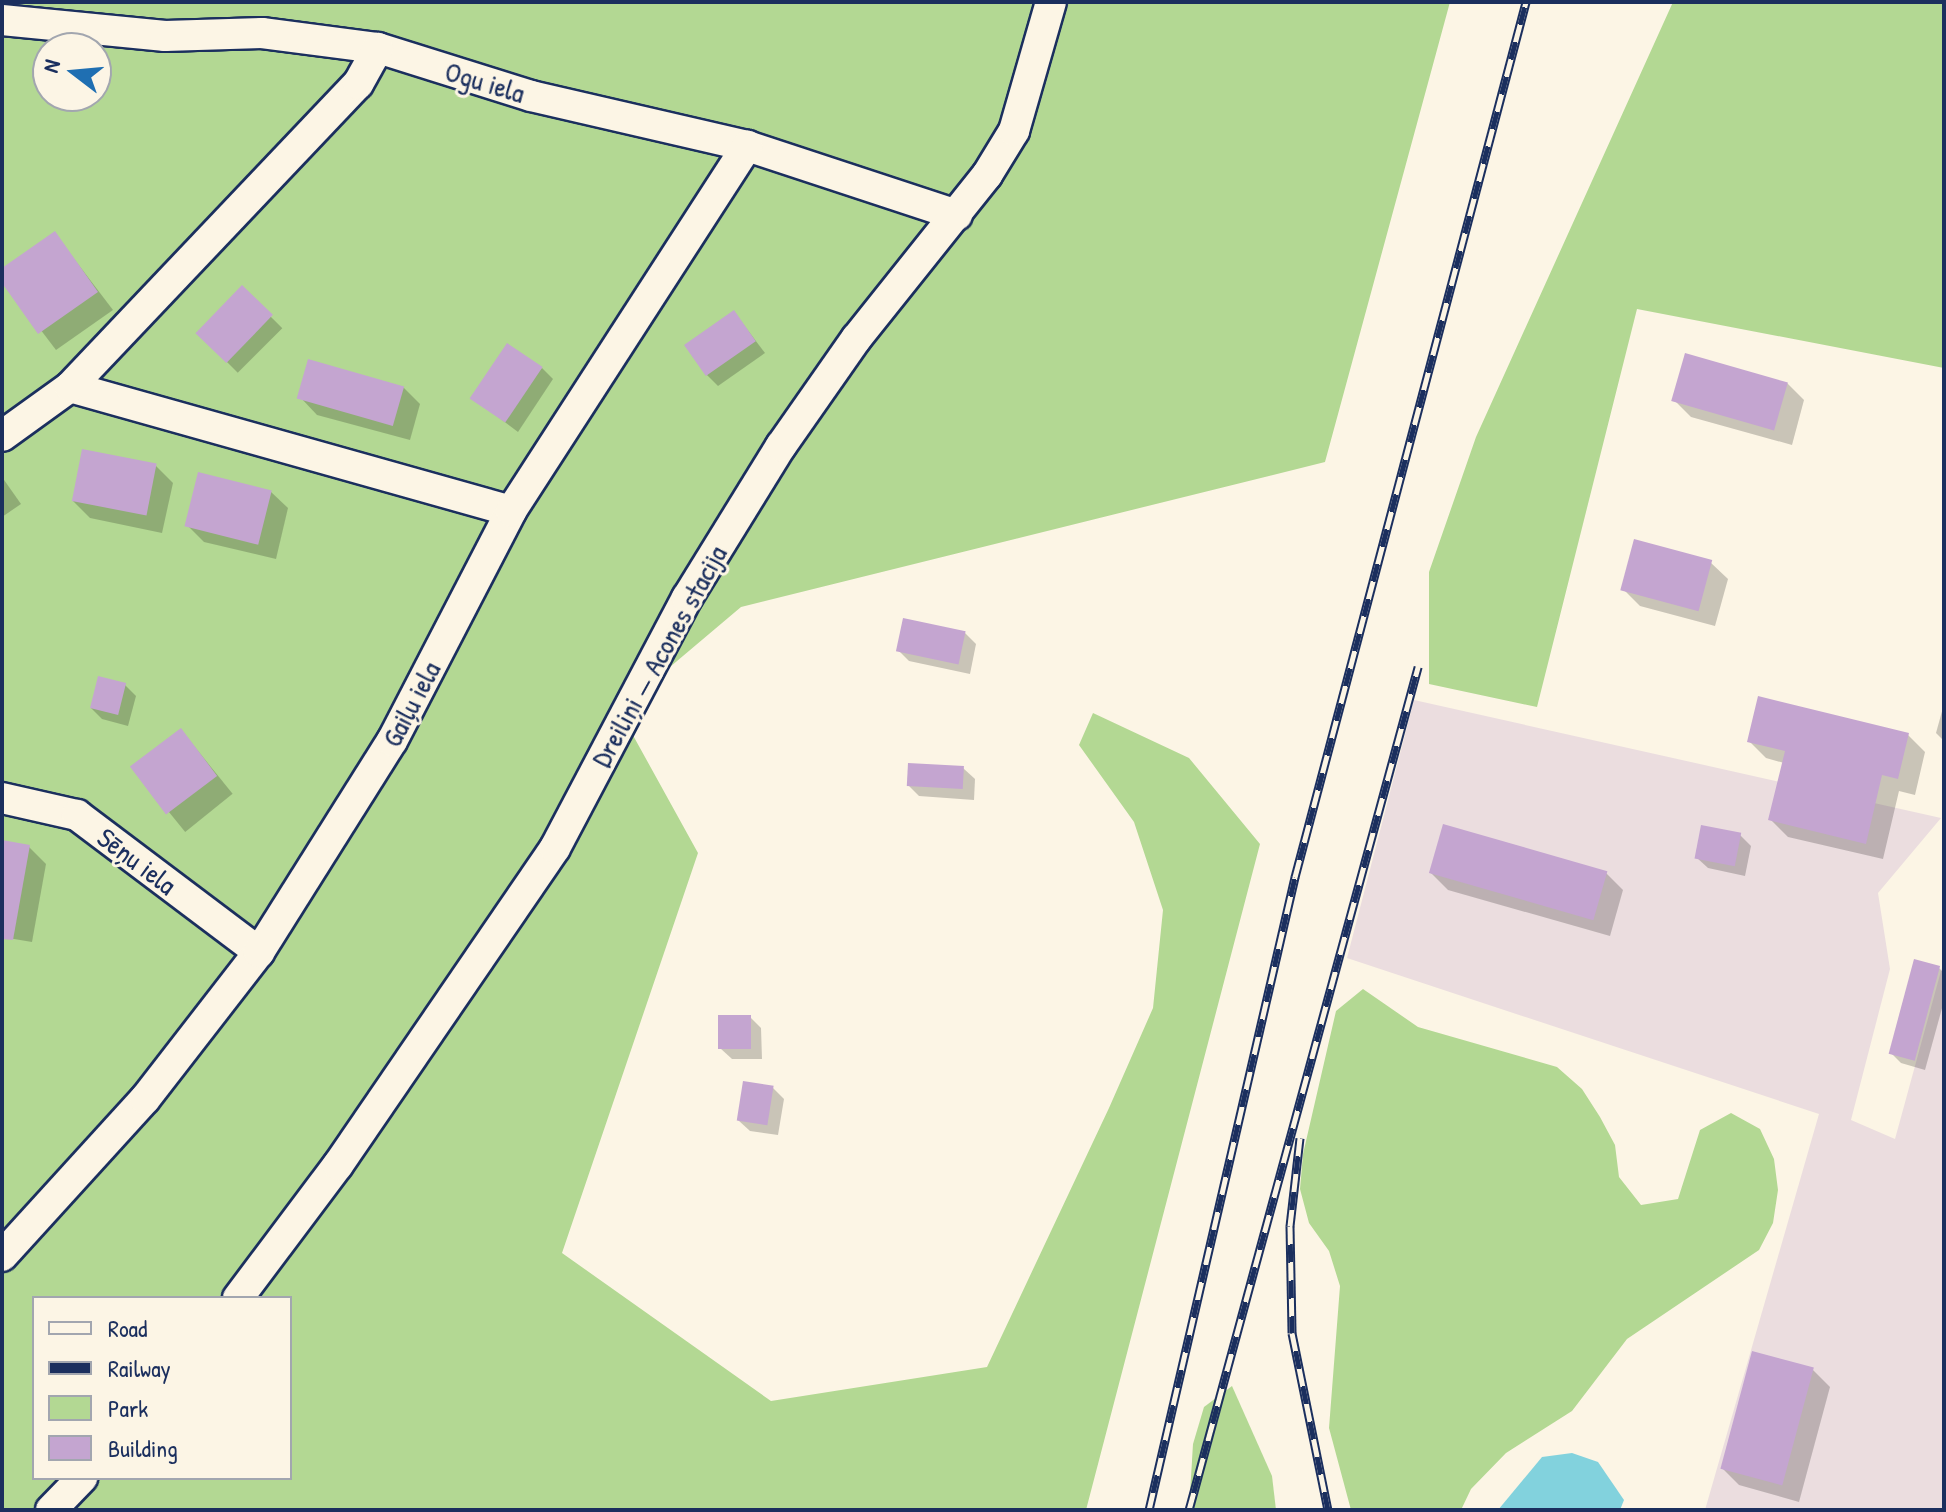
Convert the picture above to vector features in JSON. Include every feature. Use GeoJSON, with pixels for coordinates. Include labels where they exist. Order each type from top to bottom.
{"type":"FeatureCollection","features":[{"type":"Feature","properties":{"kind":"street","name":"Dreiliņi — Acones stacija"},"geometry":{"type":"LineString","coordinates":[[240,1296],[338,1165],[555,848],[687,598],[781,446],[856,339],[957,215],[1014,131],[1051,2]]}},
{"type":"Feature","properties":{"kind":"street","name":"Ogu iela"},"geometry":{"type":"LineString","coordinates":[[2,20],[165,36],[262,33],[378,48],[531,96],[747,146],[957,215]]}},
{"type":"Feature","properties":{"kind":"street"},"geometry":{"type":"LineString","coordinates":[[2,436],[70,387],[358,84],[378,48]]}},
{"type":"Feature","properties":{"kind":"street","name":"Gaiļu iela"},"geometry":{"type":"LineString","coordinates":[[2,1256],[15,1225],[145,1099],[259,952],[392,741],[511,511],[747,146]]}},
{"type":"Feature","properties":{"kind":"street"},"geometry":{"type":"LineString","coordinates":[[70,387],[511,511]]}},
{"type":"Feature","properties":{"kind":"street","name":"Sēņu iela"},"geometry":{"type":"LineString","coordinates":[[2,798],[77,815],[259,952]]}},
{"type":"Feature","properties":{"kind":"street"},"geometry":{"type":"LineString","coordinates":[[51,1510],[80,1480]]}},
{"type":"Feature","properties":{"kind":"shaded area"},"geometry":{"type":"Polygon","coordinates":[[[1414,700],[1941,818],[1878,893],[1890,969],[1851,1120],[1895,1139],[1944,960],[1944,1510],[1705,1510],[1819,1114],[1347,958],[1414,700]]]}},
{"type":"Feature","properties":{"kind":"green space"},"geometry":{"type":"Polygon","coordinates":[[[2,2],[1450,2],[1325,462],[741,607],[619,710],[698,853],[562,1253],[771,1401],[987,1367],[1153,1008],[1163,910],[1134,822],[1079,745],[1093,713],[1189,758],[1260,844],[1086,1510],[2,1510],[2,2]]]}},
{"type":"Feature","properties":{"kind":"green space"},"geometry":{"type":"Polygon","coordinates":[[[1673,2],[1944,2],[1944,368],[1637,309],[1537,707],[1429,684],[1429,572],[1476,437],[1673,2]]]}},
{"type":"Feature","properties":{"kind":"green space"},"geometry":{"type":"Polygon","coordinates":[[[1363,989],[1418,1027],[1557,1067],[1582,1089],[1600,1117],[1615,1145],[1619,1177],[1641,1205],[1678,1199],[1700,1130],[1731,1113],[1760,1129],[1774,1159],[1778,1190],[1773,1223],[1759,1250],[1627,1339],[1572,1411],[1506,1453],[1471,1489],[1461,1510],[1351,1510],[1329,1428],[1340,1286],[1329,1251],[1309,1223],[1300,1189],[1303,1154],[1336,1011],[1363,989]]]}},
{"type":"Feature","properties":{"kind":"green space"},"geometry":{"type":"Polygon","coordinates":[[[1232,1386],[1272,1476],[1276,1510],[1189,1510],[1193,1444],[1204,1407],[1232,1386]]]}},
{"type":"Feature","properties":{"kind":"water"},"geometry":{"type":"Polygon","coordinates":[[[1572,1453],[1598,1462],[1624,1500],[1620,1510],[1498,1510],[1542,1457],[1572,1453]]]}},
{"type":"Feature","properties":{"kind":"building"},"geometry":{"type":"Polygon","coordinates":[[[55,231],[98,292],[38,334],[2,283],[2,268],[55,231]]]}},
{"type":"Feature","properties":{"kind":"building"},"geometry":{"type":"Polygon","coordinates":[[[242,285],[273,315],[226,363],[195,333],[242,285]]]}},
{"type":"Feature","properties":{"kind":"building"},"geometry":{"type":"Polygon","coordinates":[[[734,310],[756,341],[706,376],[684,345],[734,310]]]}},
{"type":"Feature","properties":{"kind":"building"},"geometry":{"type":"Polygon","coordinates":[[[507,343],[543,367],[505,423],[470,399],[507,343]]]}},
{"type":"Feature","properties":{"kind":"building"},"geometry":{"type":"Polygon","coordinates":[[[1685,353],[1788,382],[1774,431],[1671,401],[1685,353]]]}},
{"type":"Feature","properties":{"kind":"building"},"geometry":{"type":"Polygon","coordinates":[[[308,359],[404,387],[393,426],[297,398],[308,359]]]}},
{"type":"Feature","properties":{"kind":"building"},"geometry":{"type":"Polygon","coordinates":[[[82,449],[157,464],[146,516],[72,501],[82,449]]]}},
{"type":"Feature","properties":{"kind":"building"},"geometry":{"type":"Polygon","coordinates":[[[198,472],[272,490],[258,545],[184,526],[198,472]]]}},
{"type":"Feature","properties":{"kind":"building"},"geometry":{"type":"Polygon","coordinates":[[[1634,539],[1712,560],[1699,611],[1620,590],[1634,539]]]}},
{"type":"Feature","properties":{"kind":"building"},"geometry":{"type":"Polygon","coordinates":[[[903,618],[966,631],[959,665],[896,651],[903,618]]]}},
{"type":"Feature","properties":{"kind":"building"},"geometry":{"type":"Polygon","coordinates":[[[98,676],[126,683],[118,715],[90,708],[98,676]]]}},
{"type":"Feature","properties":{"kind":"building"},"geometry":{"type":"Polygon","coordinates":[[[1758,696],[1909,733],[1898,779],[1882,775],[1866,844],[1768,820],[1785,751],[1747,742],[1758,696]]]}},
{"type":"Feature","properties":{"kind":"building"},"geometry":{"type":"Polygon","coordinates":[[[181,728],[217,776],[166,814],[130,767],[181,728]]]}},
{"type":"Feature","properties":{"kind":"building"},"geometry":{"type":"Polygon","coordinates":[[[908,763],[964,766],[963,789],[907,786],[908,763]]]}},
{"type":"Feature","properties":{"kind":"building"},"geometry":{"type":"Polygon","coordinates":[[[1443,824],[1607,871],[1593,920],[1429,873],[1443,824]]]}},
{"type":"Feature","properties":{"kind":"building"},"geometry":{"type":"Polygon","coordinates":[[[1701,825],[1741,833],[1735,866],[1695,858],[1701,825]]]}},
{"type":"Feature","properties":{"kind":"building"},"geometry":{"type":"Polygon","coordinates":[[[2,840],[30,845],[13,940],[2,939],[2,840]]]}},
{"type":"Feature","properties":{"kind":"building"},"geometry":{"type":"Polygon","coordinates":[[[1914,959],[1940,966],[1915,1061],[1889,1054],[1914,959]]]}},
{"type":"Feature","properties":{"kind":"building"},"geometry":{"type":"Polygon","coordinates":[[[718,1015],[751,1015],[751,1049],[718,1049],[718,1015]]]}},
{"type":"Feature","properties":{"kind":"building"},"geometry":{"type":"Polygon","coordinates":[[[743,1081],[774,1086],[767,1125],[737,1121],[743,1081]]]}},
{"type":"Feature","properties":{"kind":"building"},"geometry":{"type":"Polygon","coordinates":[[[1752,1351],[1814,1368],[1782,1485],[1720,1469],[1752,1351]]]}},
{"type":"Feature","properties":{"kind":"railway"},"geometry":{"type":"LineString","coordinates":[[1149,1510],[1295,877],[1526,2]]}},
{"type":"Feature","properties":{"kind":"railway"},"geometry":{"type":"LineString","coordinates":[[1189,1510],[1418,667]]}},
{"type":"Feature","properties":{"kind":"railway"},"geometry":{"type":"LineString","coordinates":[[1300,1138],[1290,1226],[1292,1333],[1328,1510]]}}]}
